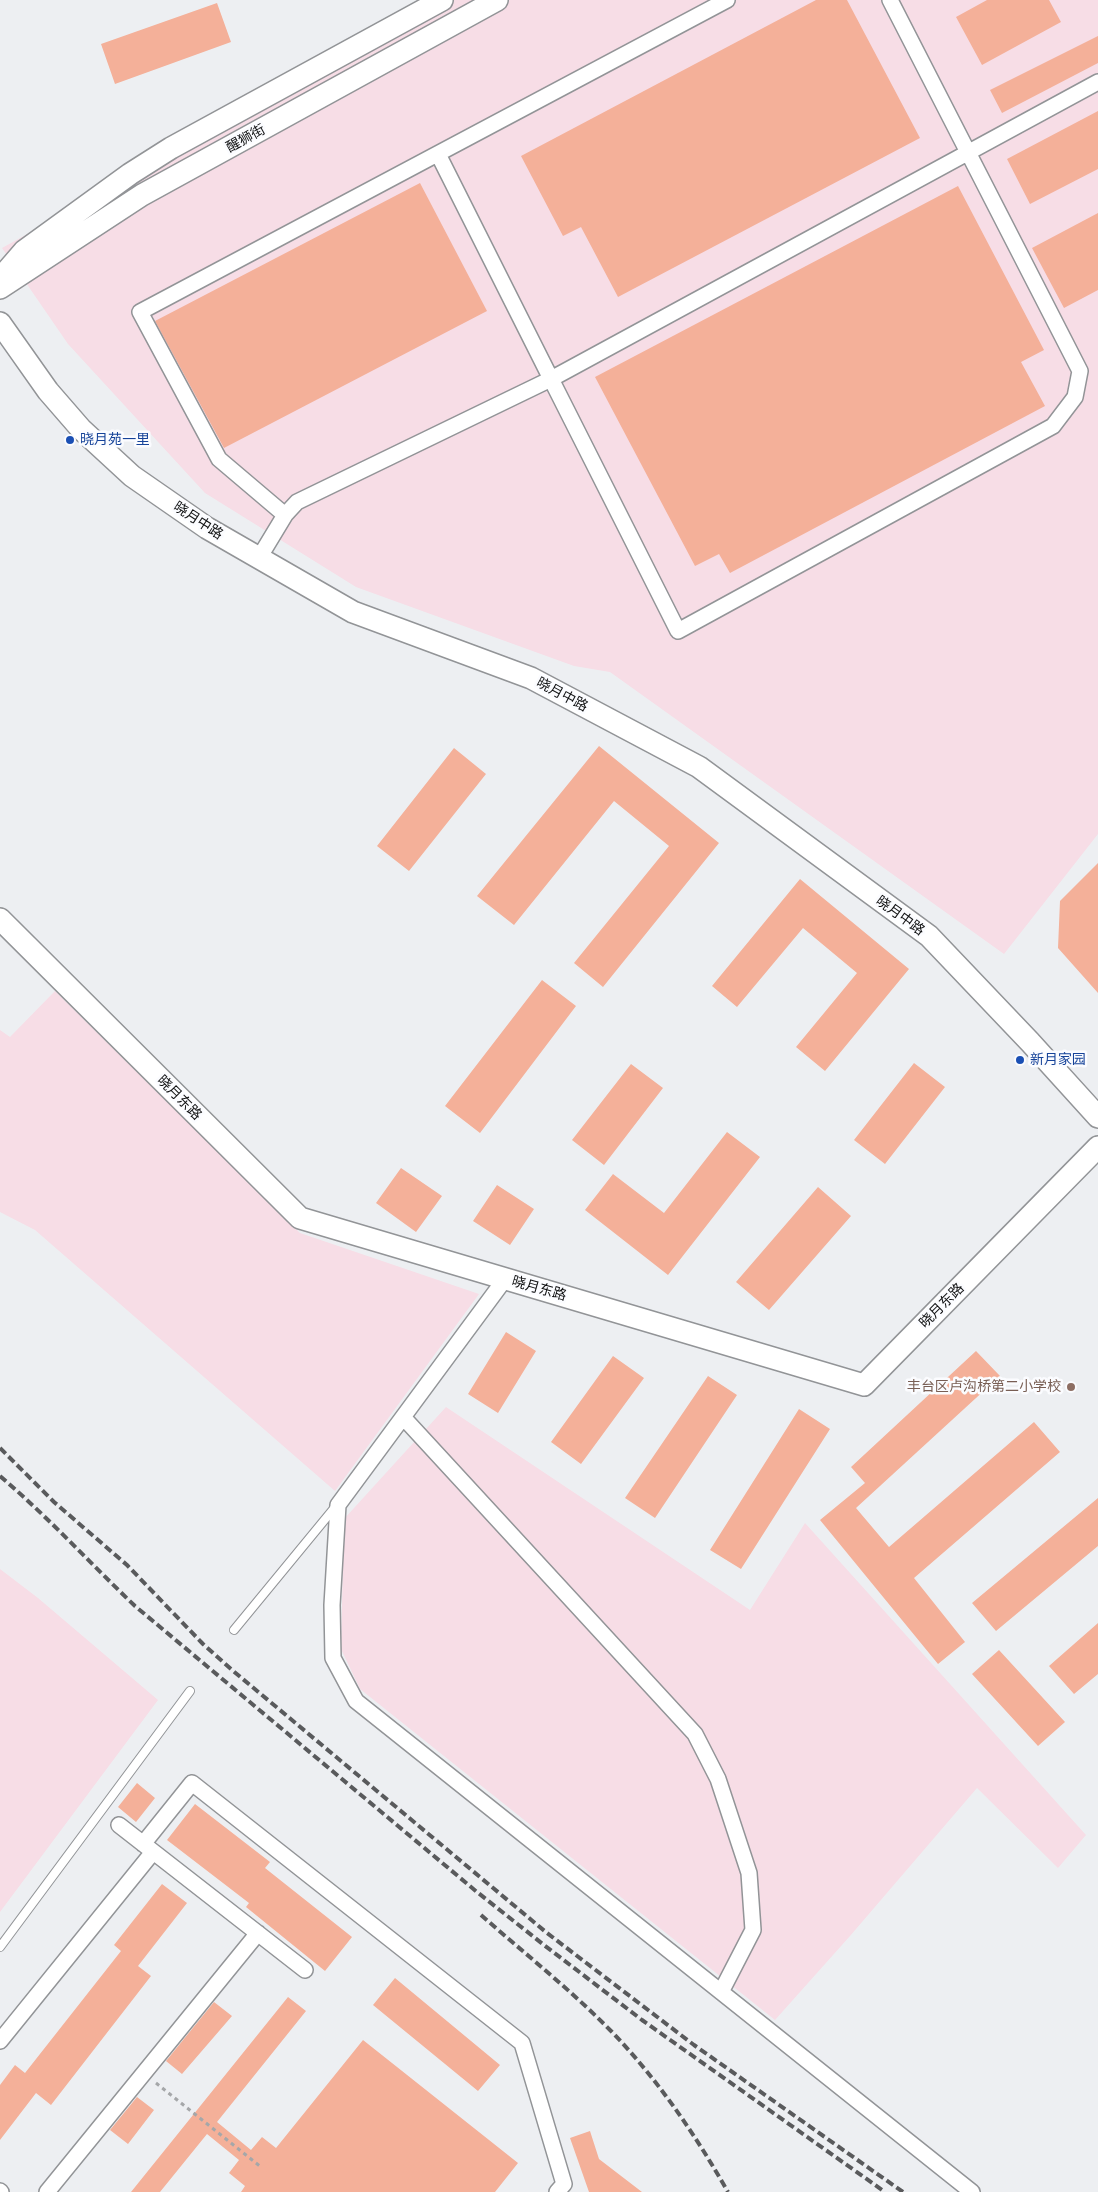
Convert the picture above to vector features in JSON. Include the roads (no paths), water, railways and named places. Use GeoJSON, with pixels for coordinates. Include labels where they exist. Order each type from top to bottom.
{"type":"FeatureCollection","features":[{"type":"Feature","properties":{"kind":"street","name":"醒狮街"},"geometry":{"type":"LineString","coordinates":[[0,278],[24,251],[130,174],[171,148],[442,0]]}},
{"type":"Feature","properties":{"kind":"street","name":"醒狮街"},"geometry":{"type":"LineString","coordinates":[[0,288],[142,195],[498,0]]}},
{"type":"Feature","properties":{"kind":"street"},"geometry":{"type":"LineString","coordinates":[[285,515],[220,459],[140,312],[727,0]]}},
{"type":"Feature","properties":{"kind":"street"},"geometry":{"type":"LineString","coordinates":[[438,154],[678,630],[1054,426],[1075,397],[1080,371],[890,0]]}},
{"type":"Feature","properties":{"kind":"street"},"geometry":{"type":"LineString","coordinates":[[259,558],[285,515],[297,502],[551,379],[1098,82]]}},
{"type":"Feature","properties":{"kind":"street","name":"晓月中路"},"geometry":{"type":"LineString","coordinates":[[0,323],[48,392],[80,429],[132,476],[207,528],[353,612],[531,678],[699,767],[929,936],[1098,1117]]}},
{"type":"Feature","properties":{"kind":"street","name":"晓月东路"},"geometry":{"type":"LineString","coordinates":[[0,919],[300,1218],[864,1385],[1098,1147]]}},
{"type":"Feature","properties":{"kind":"street"},"geometry":{"type":"LineString","coordinates":[[505,1279],[338,1505],[332,1605],[333,1658],[356,1701],[972,2192]]}},
{"type":"Feature","properties":{"kind":"street"},"geometry":{"type":"LineString","coordinates":[[403,1417],[694,1734],[718,1779],[749,1873],[753,1930],[721,1992]]}},
{"type":"Feature","properties":{"kind":"street"},"geometry":{"type":"LineString","coordinates":[[0,2041],[148,1848],[192,1783],[522,2043],[564,2184],[557,2192]]}},
{"type":"Feature","properties":{"kind":"street"},"geometry":{"type":"LineString","coordinates":[[119,1825],[305,1970]]}},
{"type":"Feature","properties":{"kind":"street"},"geometry":{"type":"LineString","coordinates":[[48,2192],[258,1934]]}},
{"type":"Feature","properties":{"kind":"lane"},"geometry":{"type":"LineString","coordinates":[[234,1630],[338,1505]]}},
{"type":"Feature","properties":{"kind":"lane"},"geometry":{"type":"LineString","coordinates":[[0,1947],[190,1691]]}},
{"type":"Feature","properties":{"kind":"railway"},"geometry":{"type":"LineString","coordinates":[[0,1448],[54,1502],[127,1565],[203,1644],[232,1670],[547,1933],[694,2045],[903,2192]]}},
{"type":"Feature","properties":{"kind":"railway"},"geometry":{"type":"LineString","coordinates":[[0,1476],[135,1606],[477,1892],[642,2020],[885,2192]]}},
{"type":"Feature","properties":{"kind":"railway"},"geometry":{"type":"LineString","coordinates":[[481,1915],[580,2001],[629,2050],[675,2108],[728,2192]]}},
{"type":"Feature","properties":{"kind":"place","name":"晓月苑一里"},"geometry":{"type":"Point","coordinates":[70,440]}},
{"type":"Feature","properties":{"kind":"place","name":"新月家园"},"geometry":{"type":"Point","coordinates":[1020,1060]}},
{"type":"Feature","properties":{"kind":"place","name":"丰台区卢沟桥第二小学校"},"geometry":{"type":"Point","coordinates":[1071,1387]}}]}
